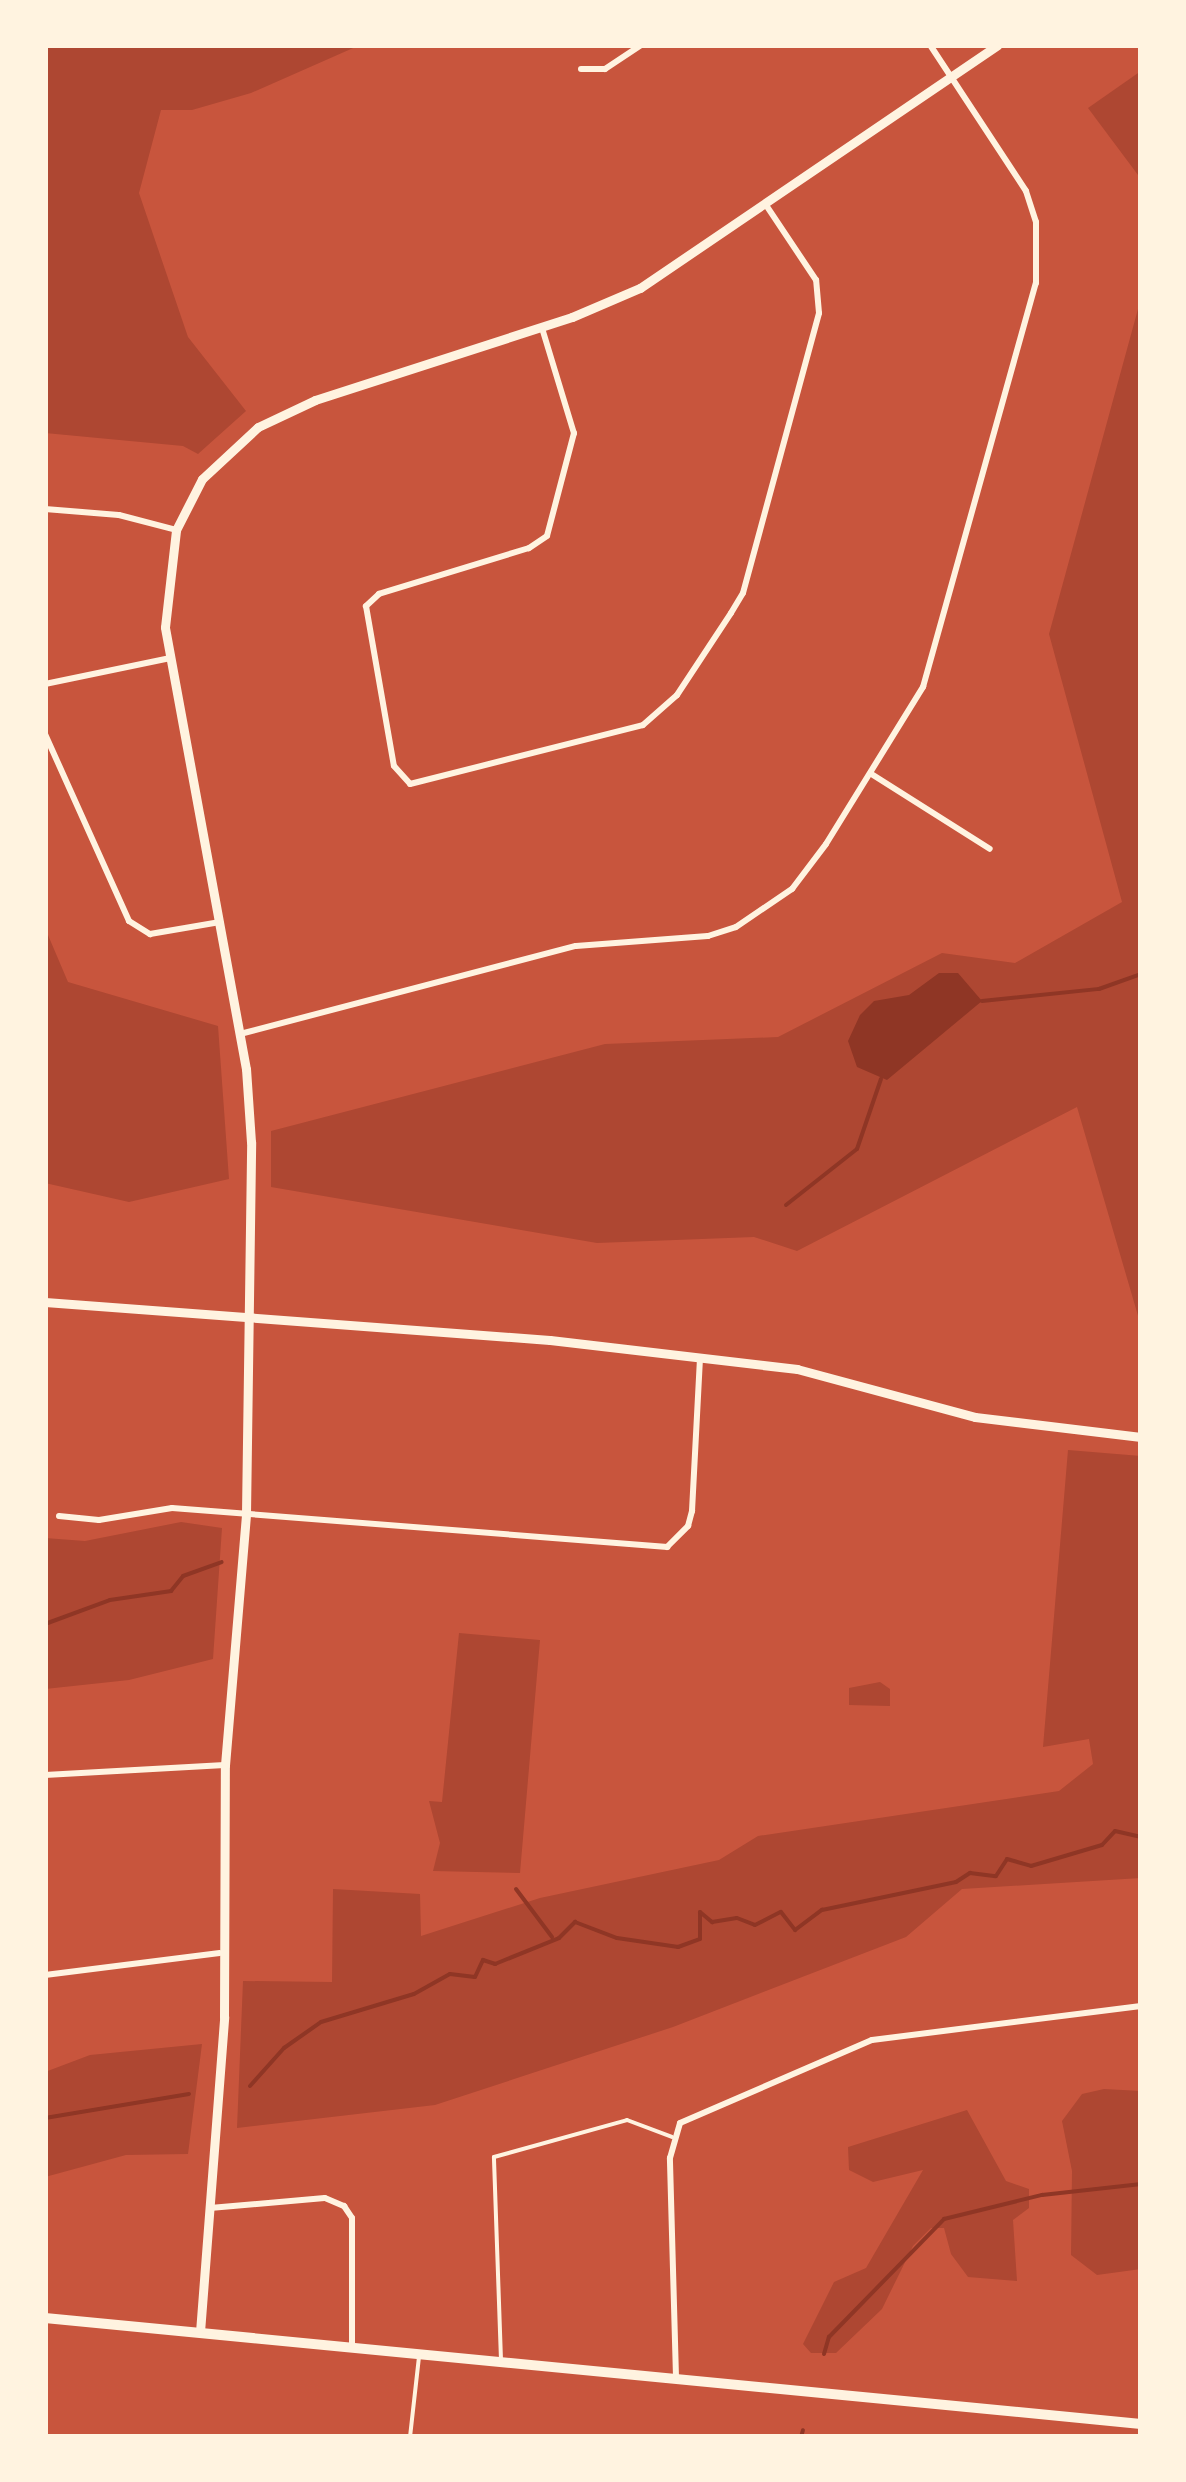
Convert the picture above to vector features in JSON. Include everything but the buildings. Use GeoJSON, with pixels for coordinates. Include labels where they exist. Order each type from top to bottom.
{"type":"FeatureCollection","features":[{"type":"Feature","properties":{"kind":"main road"},"geometry":{"type":"LineString","coordinates":[[45,2318],[1141,2424]]}},
{"type":"Feature","properties":{"kind":"street"},"geometry":{"type":"LineString","coordinates":[[581,70],[605,70],[642,45]]}},
{"type":"Feature","properties":{"kind":"street"},"geometry":{"type":"LineString","coordinates":[[240,1034],[576,946],[708,936],[736,927],[792,889],[873,775],[923,687],[1038,260],[1026,191],[930,45]]}},
{"type":"Feature","properties":{"kind":"street"},"geometry":{"type":"LineString","coordinates":[[200,2332],[224,2017],[220,1954],[225,1765],[246,1514],[251,1142],[240,1034],[170,658],[164,594],[176,530],[216,462],[279,415],[542,328],[640,288],[997,45]]}},
{"type":"Feature","properties":{"kind":"street"},"geometry":{"type":"LineString","coordinates":[[542,328],[574,433],[546,536],[530,548],[378,594],[366,606],[394,766],[410,784],[642,724],[677,695],[731,613],[742,592],[819,313],[816,280],[766,205]]}},
{"type":"Feature","properties":{"kind":"street"},"geometry":{"type":"LineString","coordinates":[[45,509],[119,515],[176,530]]}},
{"type":"Feature","properties":{"kind":"street"},"geometry":{"type":"LineString","coordinates":[[45,684],[170,658]]}},
{"type":"Feature","properties":{"kind":"street"},"geometry":{"type":"LineString","coordinates":[[45,734],[129,921],[150,934],[220,922]]}},
{"type":"Feature","properties":{"kind":"street"},"geometry":{"type":"LineString","coordinates":[[873,775],[990,849]]}},
{"type":"Feature","properties":{"kind":"street"},"geometry":{"type":"LineString","coordinates":[[45,1302],[700,1358],[816,1372],[974,1417],[1141,1437]]}},
{"type":"Feature","properties":{"kind":"street"},"geometry":{"type":"LineString","coordinates":[[59,1516],[98,1520],[172,1508],[667,1547],[688,1526],[692,1512],[700,1358]]}},
{"type":"Feature","properties":{"kind":"street"},"geometry":{"type":"LineString","coordinates":[[45,1775],[225,1765]]}},
{"type":"Feature","properties":{"kind":"street"},"geometry":{"type":"LineString","coordinates":[[45,1975],[220,1954]]}},
{"type":"Feature","properties":{"kind":"street"},"geometry":{"type":"LineString","coordinates":[[676,2378],[672,2136],[691,2114],[872,2040],[1141,2006]]}},
{"type":"Feature","properties":{"kind":"street"},"geometry":{"type":"LineString","coordinates":[[210,2208],[325,2198],[344,2206],[352,2218],[352,2348]]}},
{"type":"Feature","properties":{"kind":"lane"},"geometry":{"type":"LineString","coordinates":[[501,2360],[494,2157],[627,2120],[672,2136]]}},
{"type":"Feature","properties":{"kind":"lane"},"geometry":{"type":"LineString","coordinates":[[410,2437],[420,2354]]}},
{"type":"Feature","properties":{"kind":"shaded area"},"geometry":{"type":"Polygon","coordinates":[[[45,45],[360,45],[251,93],[192,110],[161,110],[139,193],[188,337],[246,411],[198,454],[183,446],[45,433],[45,45]]]}},
{"type":"Feature","properties":{"kind":"shaded area"},"geometry":{"type":"Polygon","coordinates":[[[1141,71],[1141,179],[1088,108],[1141,71]]]}},
{"type":"Feature","properties":{"kind":"shaded area"},"geometry":{"type":"Polygon","coordinates":[[[1141,298],[1141,1326],[1077,1107],[797,1251],[754,1237],[597,1243],[271,1187],[271,1131],[605,1044],[778,1037],[942,953],[1015,963],[1122,902],[1049,634],[1141,298]]]}},
{"type":"Feature","properties":{"kind":"shaded area"},"geometry":{"type":"Polygon","coordinates":[[[45,928],[68,982],[218,1026],[229,1179],[129,1202],[45,1183],[45,928]]]}},
{"type":"Feature","properties":{"kind":"shaded area"},"geometry":{"type":"Polygon","coordinates":[[[939,973],[958,973],[982,1001],[887,1080],[857,1067],[848,1041],[860,1015],[874,1001],[909,995],[939,973]]]}},
{"type":"Feature","properties":{"kind":"shaded area"},"geometry":{"type":"Polygon","coordinates":[[[1068,1450],[1141,1456],[1141,1878],[962,1889],[906,1937],[673,2027],[435,2105],[237,2128],[243,1981],[332,1982],[333,1889],[420,1894],[421,1936],[540,1898],[719,1860],[758,1836],[1059,1791],[1093,1764],[1089,1739],[1043,1747],[1068,1450]]]}},
{"type":"Feature","properties":{"kind":"shaded area"},"geometry":{"type":"Polygon","coordinates":[[[181,1522],[222,1528],[213,1659],[129,1680],[45,1689],[45,1538],[85,1541],[181,1522]]]}},
{"type":"Feature","properties":{"kind":"shaded area"},"geometry":{"type":"Polygon","coordinates":[[[459,1633],[540,1640],[520,1873],[433,1871],[440,1843],[429,1801],[442,1802],[459,1633]]]}},
{"type":"Feature","properties":{"kind":"shaded area"},"geometry":{"type":"Polygon","coordinates":[[[880,1682],[890,1689],[890,1706],[849,1705],[849,1688],[880,1682]]]}},
{"type":"Feature","properties":{"kind":"shaded area"},"geometry":{"type":"Polygon","coordinates":[[[202,2044],[188,2154],[126,2155],[45,2177],[45,2072],[90,2055],[202,2044]]]}},
{"type":"Feature","properties":{"kind":"shaded area"},"geometry":{"type":"Polygon","coordinates":[[[1104,2089],[1141,2091],[1141,2269],[1097,2275],[1071,2255],[1072,2171],[1062,2121],[1082,2094],[1104,2089]]]}},
{"type":"Feature","properties":{"kind":"shaded area"},"geometry":{"type":"Polygon","coordinates":[[[967,2110],[1006,2181],[1029,2189],[1029,2208],[1013,2220],[1017,2281],[968,2277],[951,2254],[944,2228],[931,2228],[913,2246],[882,2309],[836,2353],[811,2353],[803,2344],[834,2282],[866,2268],[923,2170],[873,2182],[849,2170],[848,2147],[967,2110]]]}},
{"type":"Feature","properties":{"kind":"waterway"},"geometry":{"type":"LineString","coordinates":[[982,1001],[1099,989],[1141,974]]}},
{"type":"Feature","properties":{"kind":"waterway"},"geometry":{"type":"LineString","coordinates":[[786,1205],[857,1149],[881,1079]]}},
{"type":"Feature","properties":{"kind":"waterway"},"geometry":{"type":"LineString","coordinates":[[45,1624],[110,1600],[171,1591],[183,1576],[222,1562]]}},
{"type":"Feature","properties":{"kind":"waterway"},"geometry":{"type":"LineString","coordinates":[[250,2086],[284,2048],[321,2022],[414,1994],[450,1974],[475,1977],[483,1960],[495,1964],[559,1938],[575,1922],[617,1938],[678,1947],[700,1939],[700,1912],[712,1922],[737,1918],[755,1925],[781,1912],[795,1930],[822,1910],[956,1882],[970,1873],[996,1876],[1007,1859],[1031,1866],[1102,1845],[1115,1831],[1141,1837]]}},
{"type":"Feature","properties":{"kind":"waterway"},"geometry":{"type":"LineString","coordinates":[[516,1889],[552,1937]]}},
{"type":"Feature","properties":{"kind":"waterway"},"geometry":{"type":"LineString","coordinates":[[45,2118],[189,2094]]}},
{"type":"Feature","properties":{"kind":"waterway"},"geometry":{"type":"LineString","coordinates":[[824,2354],[829,2337],[944,2219],[1042,2195],[1141,2184]]}},
{"type":"Feature","properties":{"kind":"waterway"},"geometry":{"type":"LineString","coordinates":[[801,2437],[803,2430]]}}]}
